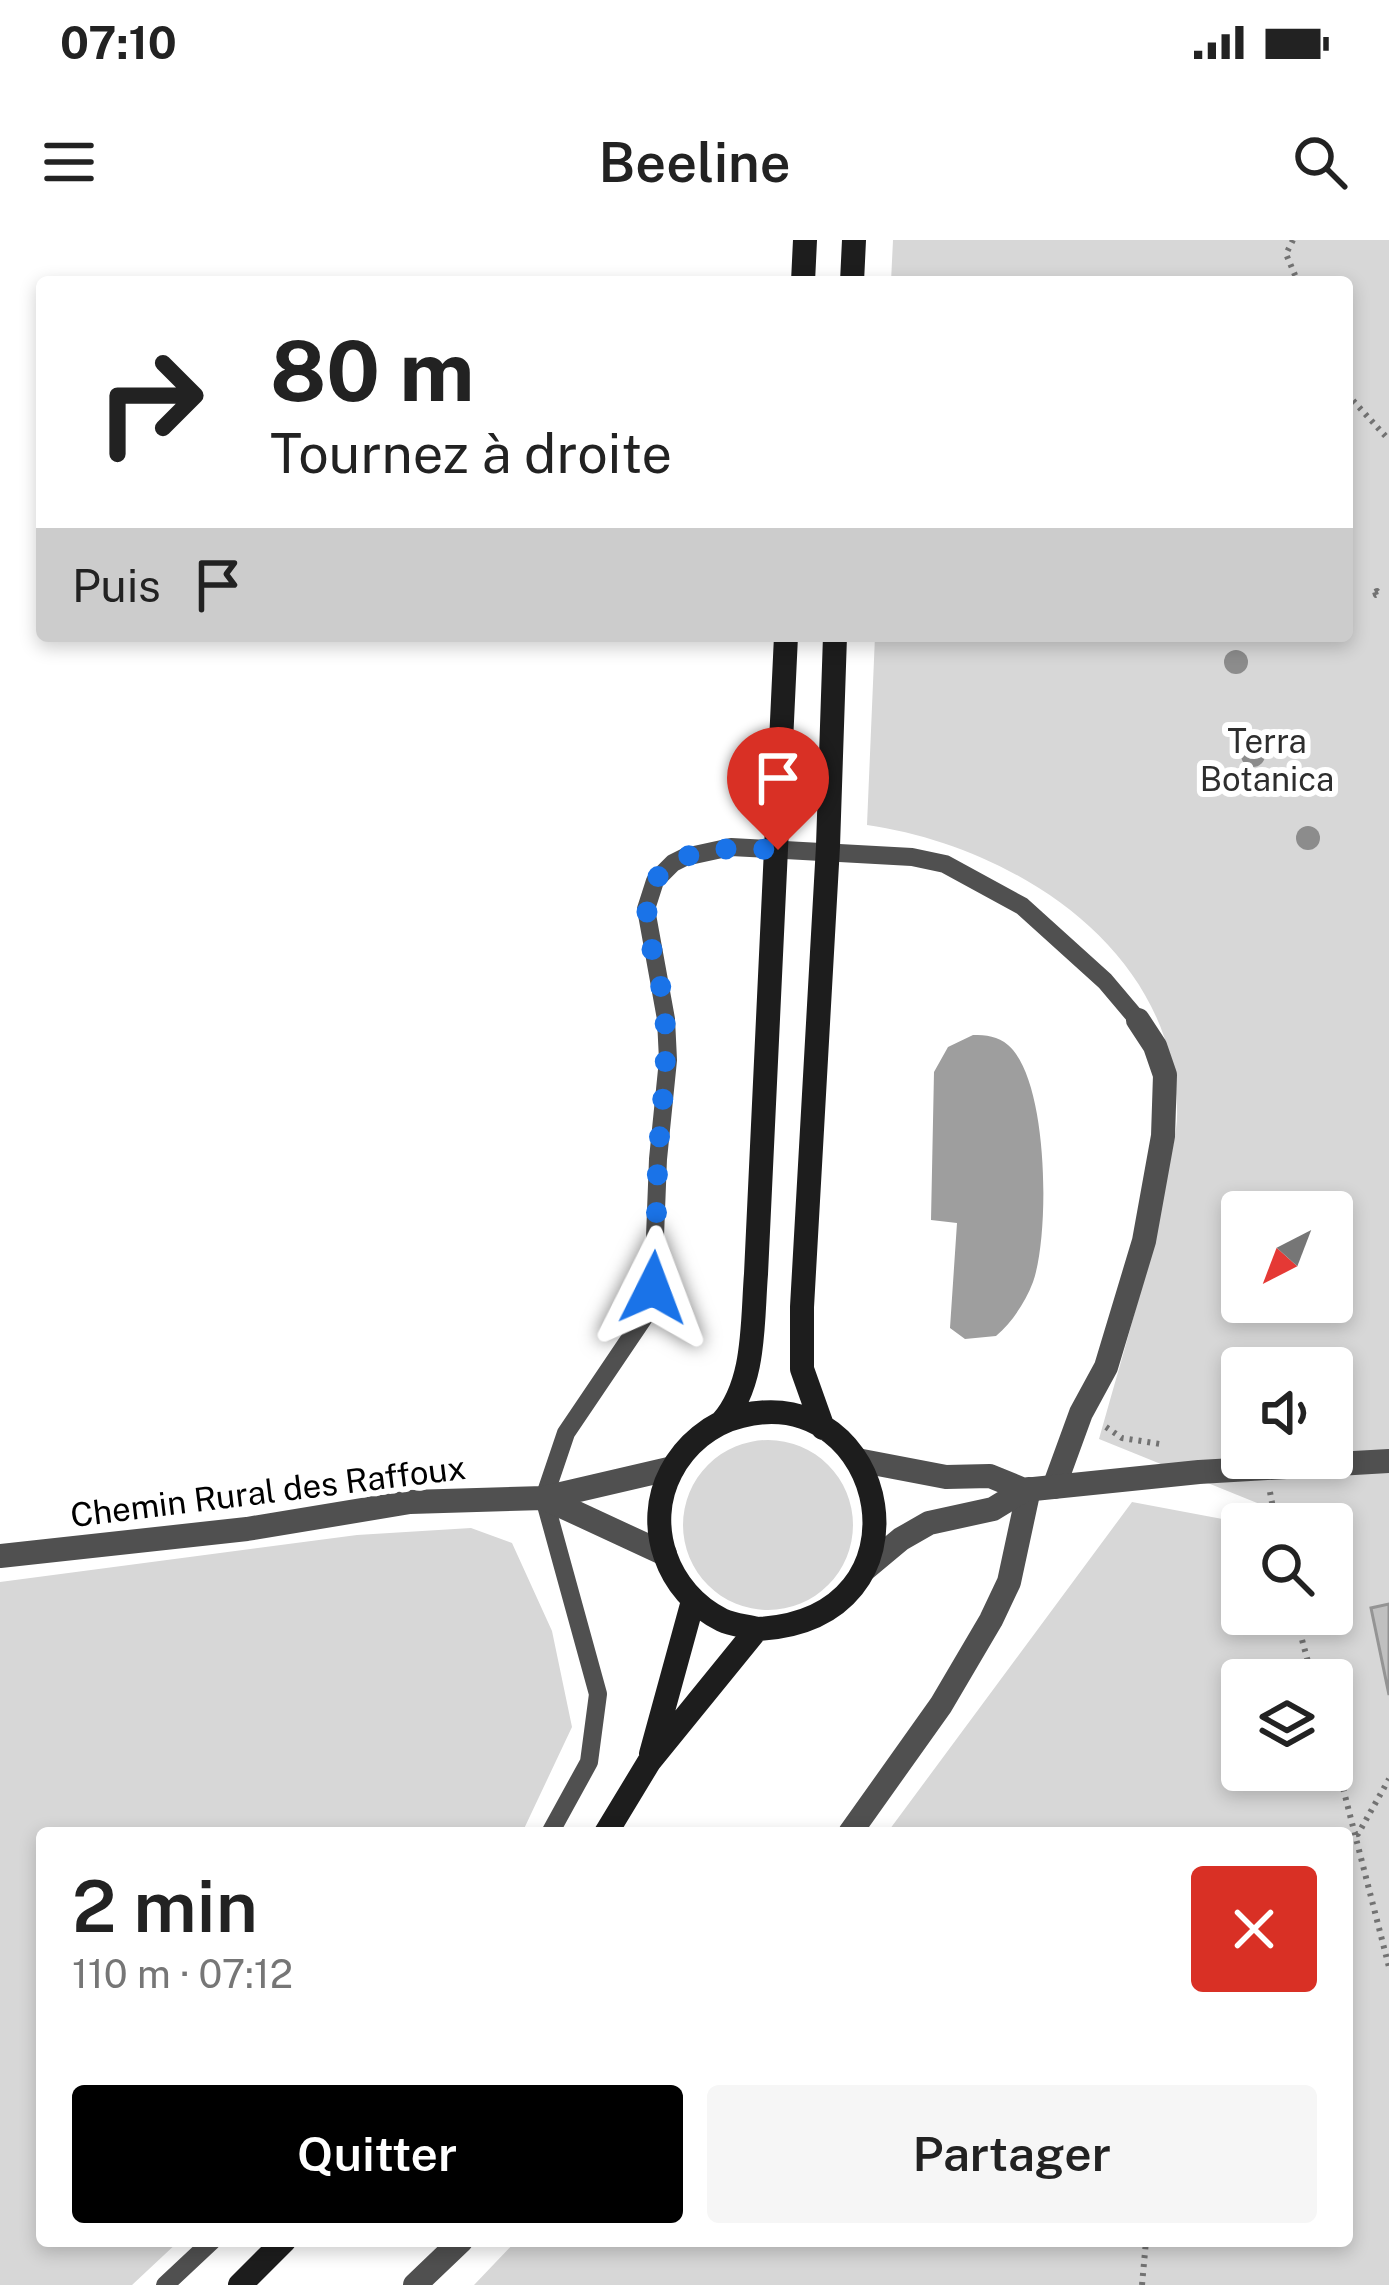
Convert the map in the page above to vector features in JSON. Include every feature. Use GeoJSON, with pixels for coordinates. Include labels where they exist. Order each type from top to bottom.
{"type":"FeatureCollection","features":[{"type":"Feature","properties":{"kind":"main road"},"geometry":{"type":"LineString","coordinates":[[803,276],[805,240]]}},
{"type":"Feature","properties":{"kind":"main road"},"geometry":{"type":"LineString","coordinates":[[852,276],[854,240]]}},
{"type":"Feature","properties":{"kind":"main road"},"geometry":{"type":"LineString","coordinates":[[722,1422],[740,1394],[750,1346],[786,642]]}},
{"type":"Feature","properties":{"kind":"main road"},"geometry":{"type":"LineString","coordinates":[[823,1428],[808,1395],[802,1348],[835,642]]}},
{"type":"Feature","properties":{"kind":"main road"},"geometry":{"type":"LineString","coordinates":[[752,1413],[804,1419],[823,1428],[857,1460],[874,1504],[874,1537],[865,1569],[847,1596],[821,1616],[790,1628],[757,1629],[723,1620],[693,1600],[673,1575],[665,1555],[658,1513],[673,1468],[698,1438],[722,1422],[752,1413]]}},
{"type":"Feature","properties":{"kind":"main road"},"geometry":{"type":"LineString","coordinates":[[649,1762],[693,1600]]}},
{"type":"Feature","properties":{"kind":"main road"},"geometry":{"type":"LineString","coordinates":[[611,1827],[649,1762],[757,1629]]}},
{"type":"Feature","properties":{"kind":"main road"},"geometry":{"type":"LineString","coordinates":[[240,2285],[278,2247]]}},
{"type":"Feature","properties":{"kind":"street"},"geometry":{"type":"LineString","coordinates":[[854,1827],[940,1706],[991,1620],[1009,1582],[1036,1489],[1106,1367],[1144,1241],[1166,1102],[1160,1061],[1138,1020]]}},
{"type":"Feature","properties":{"kind":"street"},"geometry":{"type":"LineString","coordinates":[[857,1460],[946,1478],[990,1477],[1036,1489]]}},
{"type":"Feature","properties":{"kind":"street"},"geometry":{"type":"LineString","coordinates":[[865,1569],[929,1523],[993,1509],[1036,1489],[1199,1472],[1389,1461]]}},
{"type":"Feature","properties":{"kind":"street","name":"Chemin Rural des Raffoux"},"geometry":{"type":"LineString","coordinates":[[0,1556],[248,1529],[410,1502],[544,1498],[673,1468]]}},
{"type":"Feature","properties":{"kind":"street","name":"Chemin Rural des Raffoux"},"geometry":{"type":"LineString","coordinates":[[544,1498],[665,1555]]}},
{"type":"Feature","properties":{"kind":"street"},"geometry":{"type":"LineString","coordinates":[[416,2285],[455,2247]]}},
{"type":"Feature","properties":{"kind":"lane"},"geometry":{"type":"LineString","coordinates":[[553,1827],[589,1762],[598,1694],[544,1498],[566,1433],[643,1319],[653,1288],[668,1060],[666,1018],[646,909],[655,881],[673,863],[731,847],[913,857],[946,865],[1022,906],[1105,981],[1138,1020]]}},
{"type":"Feature","properties":{"kind":"lane"},"geometry":{"type":"LineString","coordinates":[[165,2285],[206,2247]]}},
{"type":"Feature","properties":{"kind":"path"},"geometry":{"type":"LineString","coordinates":[[1294,240],[1286,254],[1295,276]]}},
{"type":"Feature","properties":{"kind":"path"},"geometry":{"type":"LineString","coordinates":[[1353,401],[1389,440]]}},
{"type":"Feature","properties":{"kind":"path"},"geometry":{"type":"LineString","coordinates":[[1103,1423],[1122,1438],[1181,1445]]}},
{"type":"Feature","properties":{"kind":"path"},"geometry":{"type":"LineString","coordinates":[[1358,1834],[1389,1779]]}},
{"type":"Feature","properties":{"kind":"path"},"geometry":{"type":"LineString","coordinates":[[1346,1791],[1389,1967]]}},
{"type":"Feature","properties":{"kind":"path"},"geometry":{"type":"LineString","coordinates":[[1353,1834],[1358,1834]]}},
{"type":"Feature","properties":{"kind":"path"},"geometry":{"type":"LineString","coordinates":[[1142,2285],[1145,2247]]}},
{"type":"Feature","properties":{"kind":"green space","name":"Terra Botanica"},"geometry":{"type":"Polygon","coordinates":[[[893,240],[1389,240],[1389,2285],[474,2285],[510,2247],[1353,2247],[1353,1827],[891,1827],[1132,1502],[1221,1519],[1221,1635],[1353,1635],[1353,1503],[1257,1503],[1099,1439],[1145,1273],[1175,1133],[1177,1110],[1169,1052],[1148,1000],[1116,954],[1075,914],[1028,881],[976,855],[867,825],[875,642],[1353,642],[1353,276],[891,276],[893,240]]]}},
{"type":"Feature","properties":{"kind":"green space"},"geometry":{"type":"Polygon","coordinates":[[[768,1440],[801,1446],[828,1465],[847,1492],[853,1525],[847,1558],[828,1585],[801,1604],[768,1610],[735,1604],[708,1585],[689,1558],[683,1525],[689,1492],[708,1465],[735,1446],[768,1440]]]}},
{"type":"Feature","properties":{"kind":"green space"},"geometry":{"type":"Polygon","coordinates":[[[471,1528],[512,1543],[552,1631],[572,1727],[525,1827],[36,1827],[36,2247],[173,2247],[132,2285],[0,2285],[0,1582],[357,1535],[471,1528]]]}},
{"type":"Feature","properties":{"kind":"shaded area"},"geometry":{"type":"Polygon","coordinates":[[[973,1035],[1000,1040],[1022,1063],[1038,1123],[1043,1195],[1038,1259],[1026,1297],[996,1336],[965,1339],[950,1328],[957,1223],[931,1220],[934,1072],[948,1047],[973,1035]]]}},
{"type":"Feature","properties":{"kind":"building"},"geometry":{"type":"Polygon","coordinates":[[[1389,1604],[1389,1695],[1371,1608],[1389,1604]]]}},
{"type":"Feature","properties":{"kind":"route"},"geometry":{"type":"LineString","coordinates":[[653,1288],[668,1060],[666,1018],[646,909],[649,895],[663,872],[685,857],[731,847],[778,850]]}}]}
